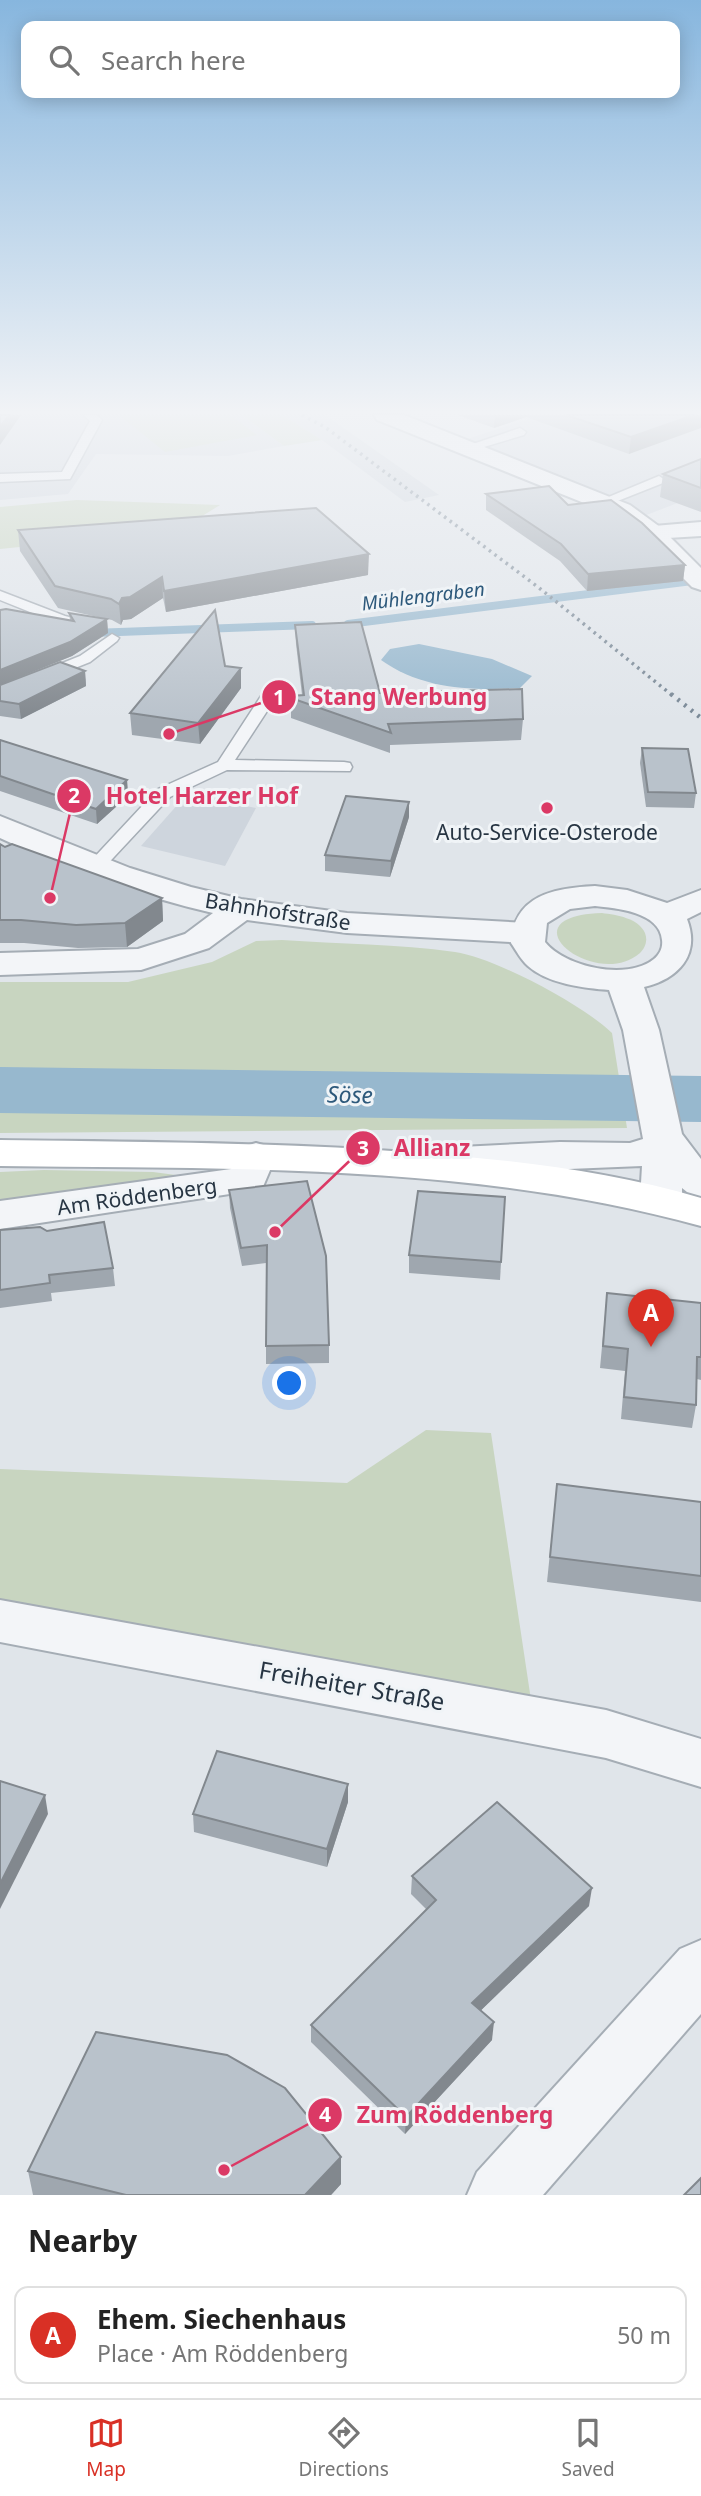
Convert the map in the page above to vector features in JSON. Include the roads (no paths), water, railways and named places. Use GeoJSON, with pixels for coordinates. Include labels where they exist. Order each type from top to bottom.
{"type":"FeatureCollection","features":[{"type":"Feature","properties":{"kind":"main road","name":"Am Röddenberg"},"geometry":{"type":"LineString","coordinates":[[0,1153],[257,1156],[397,1164],[557,1179],[661,1200],[701,1212]]}},
{"type":"Feature","properties":{"kind":"street"},"geometry":{"type":"LineString","coordinates":[[633,517],[692,573]]}},
{"type":"Feature","properties":{"kind":"street"},"geometry":{"type":"LineString","coordinates":[[651,532],[701,529]]}},
{"type":"Feature","properties":{"kind":"street","name":"Bahnhofstraße"},"geometry":{"type":"LineString","coordinates":[[4,833],[94,868],[240,909],[382,927],[527,933]]}},
{"type":"Feature","properties":{"kind":"street"},"geometry":{"type":"LineString","coordinates":[[576,897],[618,897],[639,902],[665,916],[676,927],[681,942],[677,954],[663,968],[624,980],[570,974],[545,962],[535,953],[527,933],[530,923],[540,911],[554,903],[576,897]]}},
{"type":"Feature","properties":{"kind":"street"},"geometry":{"type":"LineString","coordinates":[[665,916],[701,900]]}},
{"type":"Feature","properties":{"kind":"street"},"geometry":{"type":"LineString","coordinates":[[0,964],[142,959],[197,941],[240,909]]}},
{"type":"Feature","properties":{"kind":"street"},"geometry":{"type":"LineString","coordinates":[[624,980],[646,1055],[662,1141],[661,1200]]}},
{"type":"Feature","properties":{"kind":"street"},"geometry":{"type":"LineString","coordinates":[[397,1164],[470,1158],[633,1156],[662,1141]]}},
{"type":"Feature","properties":{"kind":"street"},"geometry":{"type":"LineString","coordinates":[[662,1141],[701,1184]]}},
{"type":"Feature","properties":{"kind":"street","name":"Am Röddenberg"},"geometry":{"type":"LineString","coordinates":[[0,1215],[248,1180],[257,1156]]}},
{"type":"Feature","properties":{"kind":"street","name":"Freiheiter Straße"},"geometry":{"type":"LineString","coordinates":[[0,1621],[606,1734],[701,1763]]}},
{"type":"Feature","properties":{"kind":"street"},"geometry":{"type":"LineString","coordinates":[[500,2195],[701,1969]]}},
{"type":"Feature","properties":{"kind":"lane"},"geometry":{"type":"LineString","coordinates":[[0,594],[60,619],[112,633],[85,659],[0,693]]}},
{"type":"Feature","properties":{"kind":"lane"},"geometry":{"type":"LineString","coordinates":[[224,765],[267,699]]}},
{"type":"Feature","properties":{"kind":"lane"},"geometry":{"type":"LineString","coordinates":[[94,868],[164,793],[224,765],[344,767]]}},
{"type":"Feature","properties":{"kind":"water"},"geometry":{"type":"Polygon","coordinates":[[[419,644],[492,659],[532,676],[520,688],[465,688],[413,677],[381,660],[390,649],[419,644]]]}},
{"type":"Feature","properties":{"kind":"waterway","name":"Mühlengraben"},"geometry":{"type":"LineString","coordinates":[[348,624],[701,580]]}},
{"type":"Feature","properties":{"kind":"waterway","name":"Mühlengraben"},"geometry":{"type":"LineString","coordinates":[[92,633],[312,625]]}},
{"type":"Feature","properties":{"kind":"waterway","name":"Söse"},"geometry":{"type":"LineString","coordinates":[[0,1090],[701,1099]]}},
{"type":"Feature","properties":{"kind":"railway"},"geometry":{"type":"LineString","coordinates":[[445,517],[538,587],[673,696]]}},
{"type":"Feature","properties":{"kind":"railway"},"geometry":{"type":"LineString","coordinates":[[671,694],[701,718]]}},
{"type":"Feature","properties":{"kind":"place","name":"Stang Werbung"},"geometry":{"type":"Point","coordinates":[169,734]}},
{"type":"Feature","properties":{"kind":"place","name":"Auto-Service-Osterode"},"geometry":{"type":"Point","coordinates":[547,808]}},
{"type":"Feature","properties":{"kind":"place","name":"Hotel Harzer Hof"},"geometry":{"type":"Point","coordinates":[50,898]}},
{"type":"Feature","properties":{"kind":"place","name":"Allianz"},"geometry":{"type":"Point","coordinates":[275,1232]}},
{"type":"Feature","properties":{"kind":"place","name":"Ehem. Siechenhaus"},"geometry":{"type":"Point","coordinates":[651,1347]}},
{"type":"Feature","properties":{"kind":"place","name":"Zum Röddenberg"},"geometry":{"type":"Point","coordinates":[224,2170]}}]}
